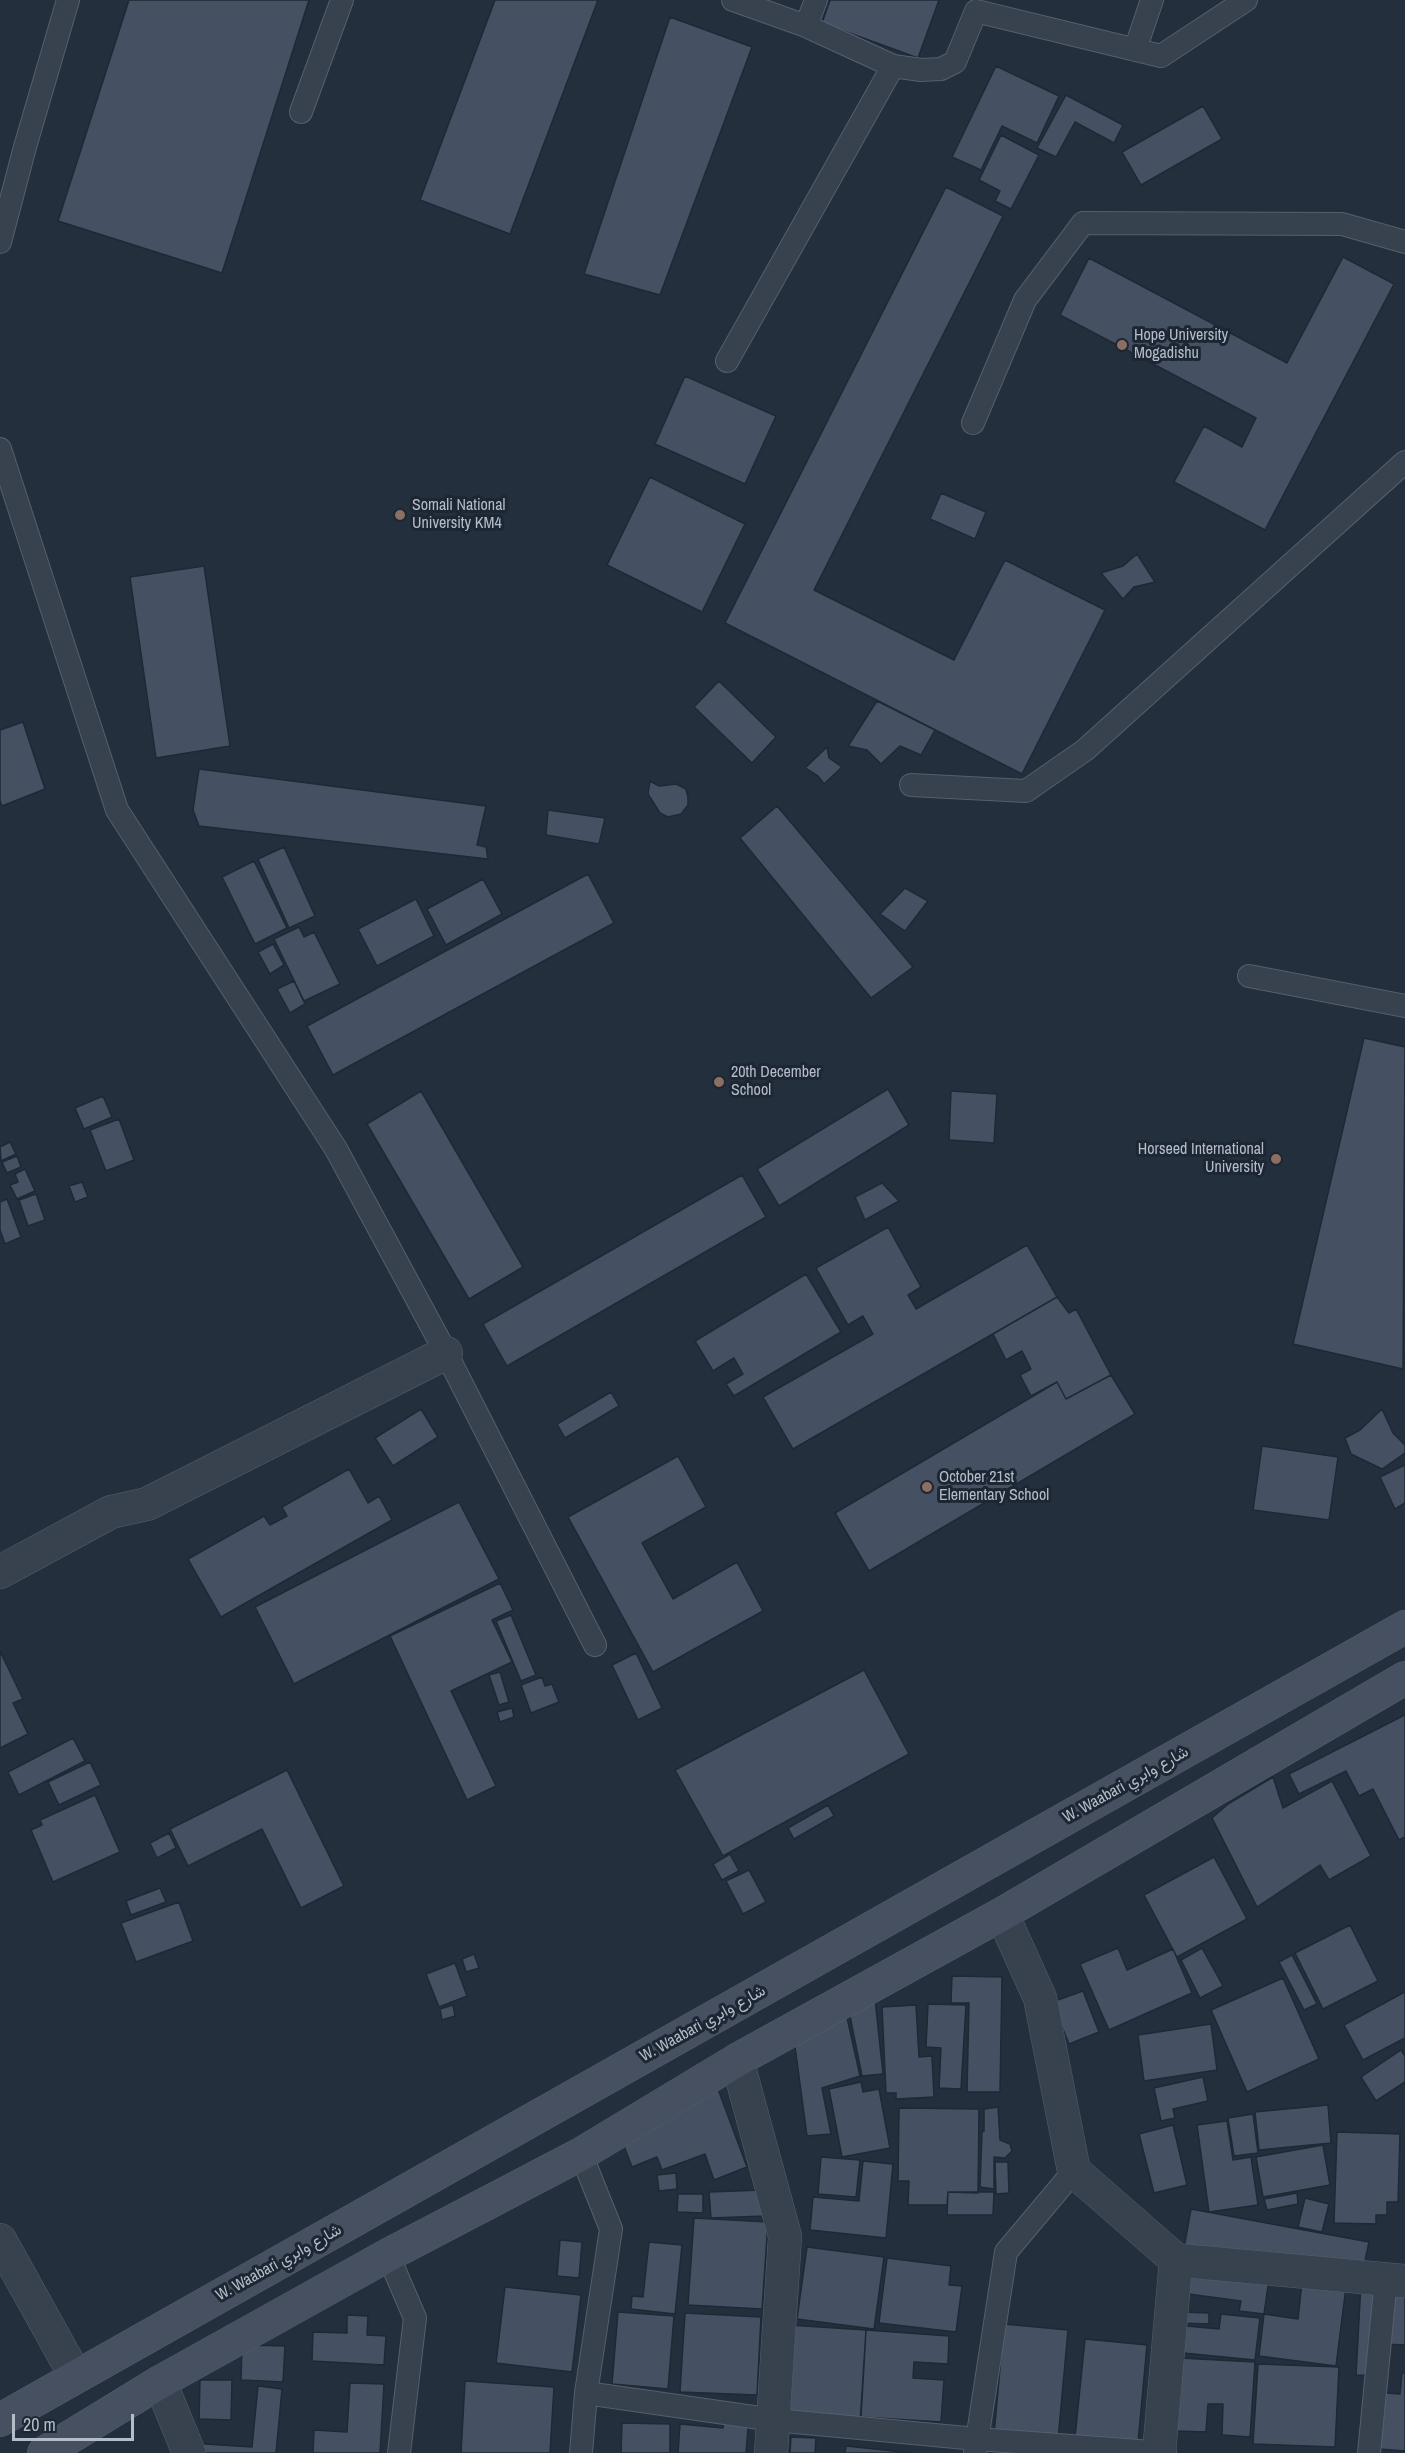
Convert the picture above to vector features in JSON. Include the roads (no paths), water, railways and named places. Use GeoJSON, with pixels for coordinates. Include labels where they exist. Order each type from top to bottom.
{"type":"FeatureCollection","features":[{"type":"Feature","properties":{"kind":"main road","name":"W. Waabari شارع وابري"},"geometry":{"type":"LineString","coordinates":[[0,2420],[1405,1627]]}},
{"type":"Feature","properties":{"kind":"main road"},"geometry":{"type":"LineString","coordinates":[[44,2453],[160,2382],[388,2255],[581,2154],[738,2060],[1002,1914],[1405,1678]]}},
{"type":"Feature","properties":{"kind":"street"},"geometry":{"type":"LineString","coordinates":[[0,1572],[111,1512],[147,1504],[447,1353]]}},
{"type":"Feature","properties":{"kind":"street"},"geometry":{"type":"LineString","coordinates":[[1002,1914],[1040,1998],[1074,2171],[1176,2260],[1395,2280]]}},
{"type":"Feature","properties":{"kind":"street"},"geometry":{"type":"LineString","coordinates":[[738,2060],[785,2236],[771,2453]]}},
{"type":"Feature","properties":{"kind":"street"},"geometry":{"type":"LineString","coordinates":[[0,2240],[76,2377]]}},
{"type":"Feature","properties":{"kind":"street"},"geometry":{"type":"LineString","coordinates":[[1159,2453],[1176,2260]]}},
{"type":"Feature","properties":{"kind":"street"},"geometry":{"type":"LineString","coordinates":[[160,2382],[189,2453]]}},
{"type":"Feature","properties":{"kind":"lane"},"geometry":{"type":"LineString","coordinates":[[0,242],[68,0]]}},
{"type":"Feature","properties":{"kind":"lane"},"geometry":{"type":"LineString","coordinates":[[301,112],[342,0]]}},
{"type":"Feature","properties":{"kind":"lane"},"geometry":{"type":"LineString","coordinates":[[733,0],[806,26],[893,66],[921,70],[941,69],[955,62],[978,5],[1161,56],[1246,0]]}},
{"type":"Feature","properties":{"kind":"lane"},"geometry":{"type":"LineString","coordinates":[[806,26],[816,0]]}},
{"type":"Feature","properties":{"kind":"lane"},"geometry":{"type":"LineString","coordinates":[[1135,50],[1152,0]]}},
{"type":"Feature","properties":{"kind":"lane"},"geometry":{"type":"LineString","coordinates":[[727,361],[893,66]]}},
{"type":"Feature","properties":{"kind":"lane"},"geometry":{"type":"LineString","coordinates":[[973,423],[1025,300],[1083,223],[1342,224],[1405,242]]}},
{"type":"Feature","properties":{"kind":"lane"},"geometry":{"type":"LineString","coordinates":[[0,448],[117,810],[336,1149],[447,1353],[595,1645]]}},
{"type":"Feature","properties":{"kind":"lane"},"geometry":{"type":"LineString","coordinates":[[911,785],[1026,791],[1085,750],[1405,462]]}},
{"type":"Feature","properties":{"kind":"lane"},"geometry":{"type":"LineString","coordinates":[[1250,976],[1405,1006]]}},
{"type":"Feature","properties":{"kind":"lane"},"geometry":{"type":"LineString","coordinates":[[581,2154],[611,2229],[586,2393],[581,2453]]}},
{"type":"Feature","properties":{"kind":"lane"},"geometry":{"type":"LineString","coordinates":[[976,2446],[1006,2252],[1074,2171]]}},
{"type":"Feature","properties":{"kind":"lane"},"geometry":{"type":"LineString","coordinates":[[388,2255],[415,2318],[399,2453]]}},
{"type":"Feature","properties":{"kind":"lane"},"geometry":{"type":"LineString","coordinates":[[1369,2453],[1395,2280]]}},
{"type":"Feature","properties":{"kind":"lane"},"geometry":{"type":"LineString","coordinates":[[586,2393],[976,2446],[1165,2453]]}},
{"type":"Feature","properties":{"kind":"place","name":"Hope University Mogadishu"},"geometry":{"type":"Point","coordinates":[1122,345]}},
{"type":"Feature","properties":{"kind":"place","name":"Somali National University KM4"},"geometry":{"type":"Point","coordinates":[400,515]}},
{"type":"Feature","properties":{"kind":"place","name":"20th December School"},"geometry":{"type":"Point","coordinates":[719,1082]}},
{"type":"Feature","properties":{"kind":"place","name":"Horseed International University"},"geometry":{"type":"Point","coordinates":[1276,1159]}},
{"type":"Feature","properties":{"kind":"place","name":"October 21st Elementary School"},"geometry":{"type":"Point","coordinates":[927,1487]}}]}
